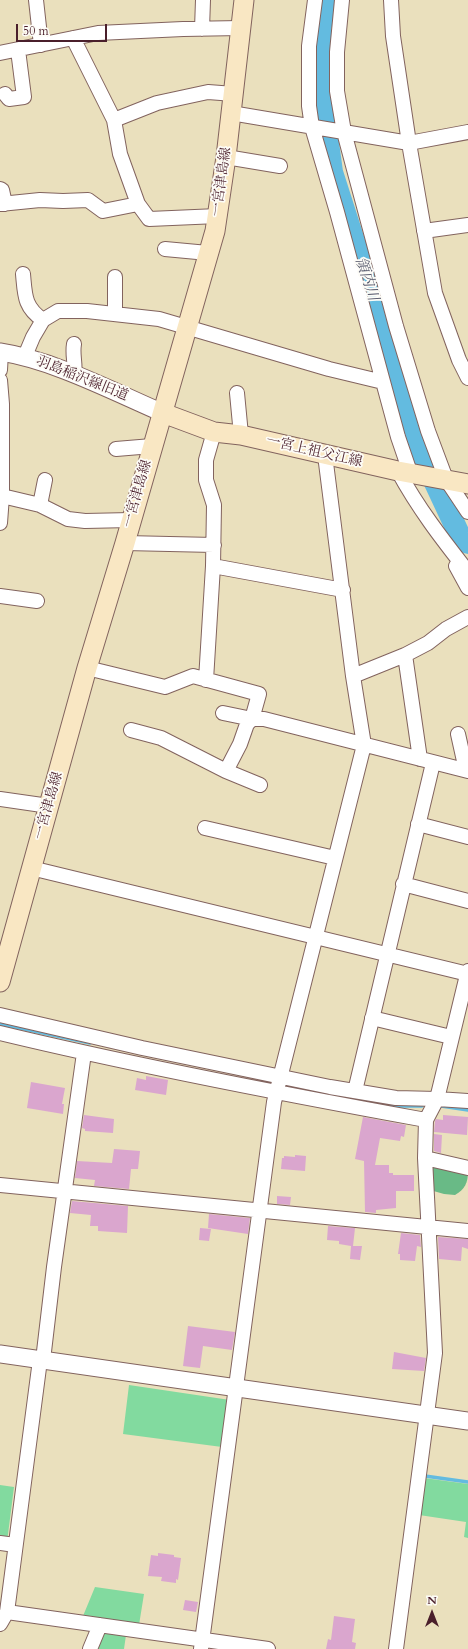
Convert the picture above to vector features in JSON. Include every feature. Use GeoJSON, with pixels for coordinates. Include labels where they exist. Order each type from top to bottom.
{"type":"FeatureCollection","features":[{"type":"Feature","properties":{"kind":"main road","name":"一宮津島線"},"geometry":{"type":"LineString","coordinates":[[0,982],[78,705],[87,668],[125,543],[218,216],[234,94],[244,0]]}},
{"type":"Feature","properties":{"kind":"main road","name":"一宮上祖父江線"},"geometry":{"type":"LineString","coordinates":[[162,413],[214,432],[241,435],[325,455],[468,484]]}},
{"type":"Feature","properties":{"kind":"street"},"geometry":{"type":"LineString","coordinates":[[36,0],[40,44]]}},
{"type":"Feature","properties":{"kind":"street"},"geometry":{"type":"LineString","coordinates":[[202,29],[203,0]]}},
{"type":"Feature","properties":{"kind":"street"},"geometry":{"type":"LineString","coordinates":[[314,0],[308,46],[309,106],[313,127],[407,472],[408,490],[430,525],[468,572]]}},
{"type":"Feature","properties":{"kind":"street"},"geometry":{"type":"LineString","coordinates":[[342,0],[337,52],[337,91],[342,132],[396,326],[428,431],[444,479],[468,512]]}},
{"type":"Feature","properties":{"kind":"street"},"geometry":{"type":"LineString","coordinates":[[390,0],[393,36],[409,143],[435,293],[459,360],[468,378]]}},
{"type":"Feature","properties":{"kind":"street"},"geometry":{"type":"LineString","coordinates":[[0,54],[40,44],[98,33],[241,28]]}},
{"type":"Feature","properties":{"kind":"street"},"geometry":{"type":"LineString","coordinates":[[73,38],[114,120],[120,154],[138,204],[149,219],[218,216]]}},
{"type":"Feature","properties":{"kind":"street"},"geometry":{"type":"LineString","coordinates":[[5,94],[9,99],[24,97],[18,50]]}},
{"type":"Feature","properties":{"kind":"street"},"geometry":{"type":"LineString","coordinates":[[114,120],[157,103],[208,92],[234,94]]}},
{"type":"Feature","properties":{"kind":"street"},"geometry":{"type":"LineString","coordinates":[[231,113],[409,143],[468,132]]}},
{"type":"Feature","properties":{"kind":"street"},"geometry":{"type":"LineString","coordinates":[[226,157],[280,166]]}},
{"type":"Feature","properties":{"kind":"street"},"geometry":{"type":"LineString","coordinates":[[0,189],[2,190],[3,204],[40,200],[88,200],[103,211],[138,204]]}},
{"type":"Feature","properties":{"kind":"street"},"geometry":{"type":"LineString","coordinates":[[424,231],[468,225]]}},
{"type":"Feature","properties":{"kind":"street"},"geometry":{"type":"LineString","coordinates":[[164,249],[208,253]]}},
{"type":"Feature","properties":{"kind":"street"},"geometry":{"type":"LineString","coordinates":[[23,274],[26,301],[33,313],[43,320]]}},
{"type":"Feature","properties":{"kind":"street"},"geometry":{"type":"LineString","coordinates":[[115,277],[115,313]]}},
{"type":"Feature","properties":{"kind":"street"},"geometry":{"type":"LineString","coordinates":[[25,356],[33,337],[43,320],[58,311],[115,313],[159,319],[187,326],[244,345],[329,369],[383,382]]}},
{"type":"Feature","properties":{"kind":"street"},"geometry":{"type":"LineString","coordinates":[[69,351],[76,365],[74,375]]}},
{"type":"Feature","properties":{"kind":"street"},"geometry":{"type":"LineString","coordinates":[[0,352],[0,370]]}},
{"type":"Feature","properties":{"kind":"street","name":"羽島稲沢線旧道"},"geometry":{"type":"LineString","coordinates":[[0,352],[25,356],[74,375],[162,413]]}},
{"type":"Feature","properties":{"kind":"street"},"geometry":{"type":"LineString","coordinates":[[0,380],[2,404],[2,496],[0,523]]}},
{"type":"Feature","properties":{"kind":"street"},"geometry":{"type":"LineString","coordinates":[[237,393],[241,435]]}},
{"type":"Feature","properties":{"kind":"street"},"geometry":{"type":"LineString","coordinates":[[206,680],[214,545],[214,505],[206,480],[206,460],[214,432]]}},
{"type":"Feature","properties":{"kind":"street"},"geometry":{"type":"LineString","coordinates":[[116,449],[152,446]]}},
{"type":"Feature","properties":{"kind":"street"},"geometry":{"type":"LineString","coordinates":[[201,1644],[276,1092],[364,745],[353,676],[325,455]]}},
{"type":"Feature","properties":{"kind":"street"},"geometry":{"type":"LineString","coordinates":[[40,505],[45,480]]}},
{"type":"Feature","properties":{"kind":"street"},"geometry":{"type":"LineString","coordinates":[[2,496],[40,505],[68,519],[131,520]]}},
{"type":"Feature","properties":{"kind":"street"},"geometry":{"type":"LineString","coordinates":[[442,539],[468,588]]}},
{"type":"Feature","properties":{"kind":"street"},"geometry":{"type":"LineString","coordinates":[[125,543],[214,545]]}},
{"type":"Feature","properties":{"kind":"street"},"geometry":{"type":"LineString","coordinates":[[213,566],[343,590]]}},
{"type":"Feature","properties":{"kind":"street"},"geometry":{"type":"LineString","coordinates":[[0,596],[37,601]]}},
{"type":"Feature","properties":{"kind":"street"},"geometry":{"type":"LineString","coordinates":[[353,676],[405,655],[428,643],[446,629],[468,617]]}},
{"type":"Feature","properties":{"kind":"street"},"geometry":{"type":"LineString","coordinates":[[355,1091],[418,824],[426,761],[405,655]]}},
{"type":"Feature","properties":{"kind":"street"},"geometry":{"type":"LineString","coordinates":[[87,668],[165,687],[193,676],[259,694],[252,719],[247,724],[240,744],[226,771]]}},
{"type":"Feature","properties":{"kind":"street"},"geometry":{"type":"LineString","coordinates":[[223,713],[252,719],[264,719],[426,761],[467,770],[458,734]]}},
{"type":"Feature","properties":{"kind":"street"},"geometry":{"type":"LineString","coordinates":[[131,730],[161,738],[226,771],[260,785]]}},
{"type":"Feature","properties":{"kind":"street"},"geometry":{"type":"LineString","coordinates":[[0,799],[49,806]]}},
{"type":"Feature","properties":{"kind":"street"},"geometry":{"type":"LineString","coordinates":[[418,824],[468,837]]}},
{"type":"Feature","properties":{"kind":"street"},"geometry":{"type":"LineString","coordinates":[[205,828],[335,858]]}},
{"type":"Feature","properties":{"kind":"street"},"geometry":{"type":"LineString","coordinates":[[31,868],[387,955],[468,973],[437,1099],[426,1120],[425,1158],[435,1353],[396,1649]]}},
{"type":"Feature","properties":{"kind":"street"},"geometry":{"type":"LineString","coordinates":[[403,884],[468,901]]}},
{"type":"Feature","properties":{"kind":"street"},"geometry":{"type":"LineString","coordinates":[[0,1015],[142,1048],[355,1091],[396,1098],[468,1101]]}},
{"type":"Feature","properties":{"kind":"street"},"geometry":{"type":"LineString","coordinates":[[372,1018],[451,1038]]}},
{"type":"Feature","properties":{"kind":"street"},"geometry":{"type":"LineString","coordinates":[[0,1033],[84,1053],[276,1092],[426,1120]]}},
{"type":"Feature","properties":{"kind":"street"},"geometry":{"type":"LineString","coordinates":[[84,1053],[4,1618],[100,1625],[201,1644],[268,1649]]}},
{"type":"Feature","properties":{"kind":"street"},"geometry":{"type":"LineString","coordinates":[[425,1158],[468,1168]]}},
{"type":"Feature","properties":{"kind":"street"},"geometry":{"type":"LineString","coordinates":[[0,1185],[468,1231]]}},
{"type":"Feature","properties":{"kind":"street"},"geometry":{"type":"LineString","coordinates":[[0,1354],[468,1421]]}},
{"type":"Feature","properties":{"kind":"street"},"geometry":{"type":"LineString","coordinates":[[0,1543],[15,1545]]}},
{"type":"Feature","properties":{"kind":"street"},"geometry":{"type":"LineString","coordinates":[[90,1649],[100,1625]]}},
{"type":"Feature","properties":{"kind":"green space"},"geometry":{"type":"Polygon","coordinates":[[[431,1164],[468,1171],[467,1182],[464,1188],[455,1195],[430,1190],[431,1164]]]}},
{"type":"Feature","properties":{"kind":"green space"},"geometry":{"type":"Polygon","coordinates":[[[129,1385],[230,1400],[222,1447],[123,1434],[129,1385]]]}},
{"type":"Feature","properties":{"kind":"green space"},"geometry":{"type":"Polygon","coordinates":[[[424,1478],[468,1484],[468,1538],[464,1537],[466,1522],[419,1515],[424,1478]]]}},
{"type":"Feature","properties":{"kind":"green space"},"geometry":{"type":"Polygon","coordinates":[[[0,1485],[14,1487],[7,1542],[0,1541],[0,1485]]]}},
{"type":"Feature","properties":{"kind":"green space"},"geometry":{"type":"Polygon","coordinates":[[[95,1587],[144,1594],[139,1625],[83,1616],[95,1587]]]}},
{"type":"Feature","properties":{"kind":"green space"},"geometry":{"type":"Polygon","coordinates":[[[100,1632],[126,1635],[124,1649],[93,1649],[100,1632]]]}},
{"type":"Feature","properties":{"kind":"building"},"geometry":{"type":"Polygon","coordinates":[[[146,1076],[168,1080],[166,1095],[135,1090],[137,1078],[146,1080],[146,1076]]]}},
{"type":"Feature","properties":{"kind":"building"},"geometry":{"type":"Polygon","coordinates":[[[31,1082],[65,1088],[62,1104],[64,1104],[63,1114],[27,1108],[31,1082]]]}},
{"type":"Feature","properties":{"kind":"building"},"geometry":{"type":"Polygon","coordinates":[[[84,1115],[114,1119],[113,1133],[85,1131],[85,1129],[82,1128],[84,1115]]]}},
{"type":"Feature","properties":{"kind":"building"},"geometry":{"type":"Polygon","coordinates":[[[443,1115],[468,1117],[467,1135],[434,1132],[436,1119],[443,1120],[443,1115]]]}},
{"type":"Feature","properties":{"kind":"building"},"geometry":{"type":"Polygon","coordinates":[[[363,1117],[406,1125],[404,1137],[401,1136],[400,1141],[380,1138],[375,1165],[389,1165],[389,1173],[393,1173],[393,1175],[414,1175],[414,1191],[396,1191],[396,1208],[376,1210],[376,1213],[365,1212],[364,1161],[355,1159],[363,1117]]]}},
{"type":"Feature","properties":{"kind":"building"},"geometry":{"type":"Polygon","coordinates":[[[434,1134],[442,1135],[441,1153],[434,1151],[434,1134]]]}},
{"type":"Feature","properties":{"kind":"building"},"geometry":{"type":"Polygon","coordinates":[[[114,1149],[140,1151],[138,1169],[131,1169],[129,1189],[94,1186],[95,1180],[75,1178],[77,1161],[112,1163],[114,1149]]]}},
{"type":"Feature","properties":{"kind":"building"},"geometry":{"type":"Polygon","coordinates":[[[295,1155],[306,1156],[305,1171],[281,1169],[282,1158],[284,1158],[284,1156],[295,1157],[295,1155]]]}},
{"type":"Feature","properties":{"kind":"building"},"geometry":{"type":"Polygon","coordinates":[[[277,1196],[291,1197],[290,1205],[277,1204],[277,1196]]]}},
{"type":"Feature","properties":{"kind":"building"},"geometry":{"type":"Polygon","coordinates":[[[72,1201],[128,1206],[127,1233],[98,1231],[98,1226],[90,1226],[91,1215],[70,1213],[72,1201]]]}},
{"type":"Feature","properties":{"kind":"building"},"geometry":{"type":"Polygon","coordinates":[[[209,1214],[250,1218],[248,1234],[208,1228],[209,1214]]]}},
{"type":"Feature","properties":{"kind":"building"},"geometry":{"type":"Polygon","coordinates":[[[328,1226],[355,1228],[353,1246],[362,1246],[360,1260],[350,1259],[351,1246],[339,1244],[339,1241],[327,1240],[328,1226]]]}},
{"type":"Feature","properties":{"kind":"building"},"geometry":{"type":"Polygon","coordinates":[[[200,1228],[211,1229],[209,1241],[199,1240],[200,1228]]]}},
{"type":"Feature","properties":{"kind":"building"},"geometry":{"type":"Polygon","coordinates":[[[401,1233],[420,1235],[421,1247],[417,1246],[415,1261],[400,1260],[400,1254],[398,1254],[401,1233]]]}},
{"type":"Feature","properties":{"kind":"building"},"geometry":{"type":"Polygon","coordinates":[[[438,1237],[468,1239],[468,1249],[462,1247],[461,1261],[439,1259],[438,1237]]]}},
{"type":"Feature","properties":{"kind":"building"},"geometry":{"type":"Polygon","coordinates":[[[188,1326],[235,1332],[232,1350],[203,1346],[200,1368],[183,1366],[188,1326]]]}},
{"type":"Feature","properties":{"kind":"building"},"geometry":{"type":"Polygon","coordinates":[[[394,1352],[426,1358],[424,1371],[392,1369],[394,1352]]]}},
{"type":"Feature","properties":{"kind":"building"},"geometry":{"type":"Polygon","coordinates":[[[158,1553],[174,1555],[174,1557],[181,1558],[178,1580],[176,1579],[176,1583],[161,1581],[162,1577],[148,1576],[151,1555],[158,1556],[158,1553]]]}},
{"type":"Feature","properties":{"kind":"building"},"geometry":{"type":"Polygon","coordinates":[[[185,1600],[198,1602],[196,1612],[183,1610],[185,1600]]]}},
{"type":"Feature","properties":{"kind":"building"},"geometry":{"type":"Polygon","coordinates":[[[334,1616],[355,1619],[352,1642],[356,1643],[355,1649],[326,1649],[328,1639],[331,1640],[334,1616]]]}},
{"type":"Feature","properties":{"kind":"waterway","name":"領内川"},"geometry":{"type":"LineString","coordinates":[[325,0],[320,31],[323,106],[332,172],[423,457],[460,536],[468,543]]}},
{"type":"Feature","properties":{"kind":"waterway"},"geometry":{"type":"LineString","coordinates":[[1,1024],[90,1043]]}},
{"type":"Feature","properties":{"kind":"waterway"},"geometry":{"type":"LineString","coordinates":[[341,1096],[390,1106],[422,1106]]}},
{"type":"Feature","properties":{"kind":"waterway"},"geometry":{"type":"LineString","coordinates":[[441,1106],[468,1110]]}},
{"type":"Feature","properties":{"kind":"waterway"},"geometry":{"type":"LineString","coordinates":[[425,1476],[468,1482]]}}]}
